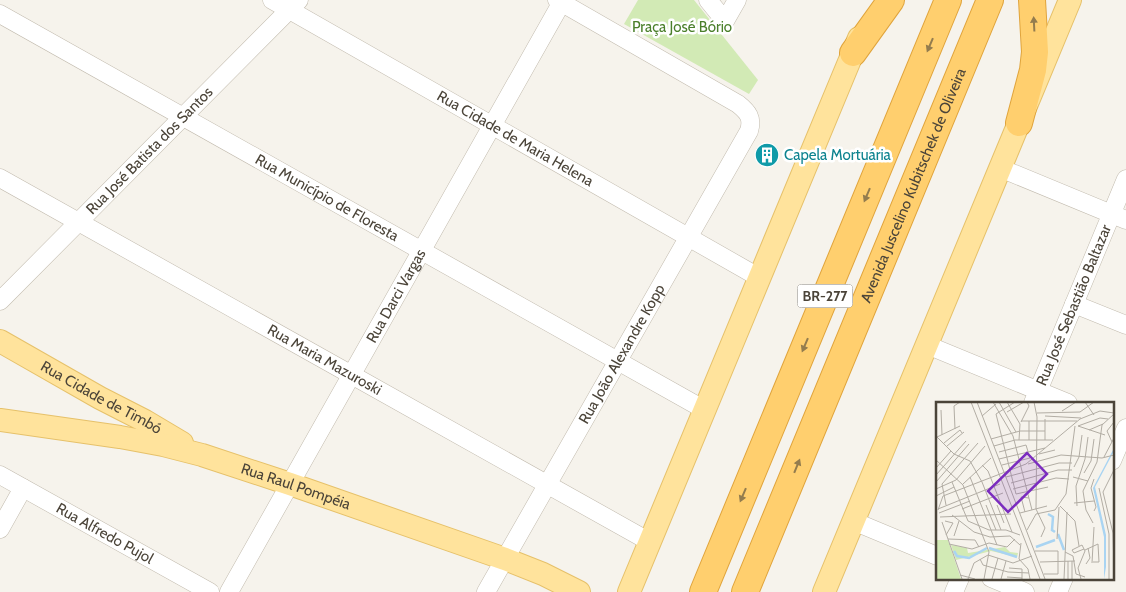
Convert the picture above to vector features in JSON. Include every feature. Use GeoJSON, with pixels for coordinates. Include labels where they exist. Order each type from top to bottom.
{"type":"FeatureCollection","features":[{"type":"Feature","properties":{"kind":"highway"},"geometry":{"type":"LineString","coordinates":[[853,53],[891,0]]}},
{"type":"Feature","properties":{"kind":"highway","name":"BR-277"},"geometry":{"type":"LineString","coordinates":[[702,592],[948,0]]}},
{"type":"Feature","properties":{"kind":"highway","name":"Avenida Juscelino Kubitschek de Oliveira"},"geometry":{"type":"LineString","coordinates":[[745,592],[990,0]]}},
{"type":"Feature","properties":{"kind":"highway"},"geometry":{"type":"LineString","coordinates":[[1019,124],[1033,70],[1035,52],[1032,0]]}},
{"type":"Feature","properties":{"kind":"main road"},"geometry":{"type":"LineString","coordinates":[[629,592],[875,0]]}},
{"type":"Feature","properties":{"kind":"main road"},"geometry":{"type":"LineString","coordinates":[[824,592],[1070,0]]}},
{"type":"Feature","properties":{"kind":"main road","name":"Rua Cidade de Timbó"},"geometry":{"type":"LineString","coordinates":[[0,341],[100,398],[145,421],[202,455]]}},
{"type":"Feature","properties":{"kind":"main road"},"geometry":{"type":"LineString","coordinates":[[100,398],[114,415],[126,438],[138,438],[143,433],[145,421]]}},
{"type":"Feature","properties":{"kind":"main road","name":"Rua Raul Pompéia"},"geometry":{"type":"LineString","coordinates":[[0,420],[126,438],[202,455],[505,559],[543,574],[579,592]]}},
{"type":"Feature","properties":{"kind":"street","name":"Rua Cidade de Maria Helena"},"geometry":{"type":"LineString","coordinates":[[272,0],[294,5],[492,125],[760,278]]}},
{"type":"Feature","properties":{"kind":"street"},"geometry":{"type":"LineString","coordinates":[[708,0],[725,21],[737,0]]}},
{"type":"Feature","properties":{"kind":"street","name":"Rua João Alexandre Kopp"},"geometry":{"type":"LineString","coordinates":[[486,592],[689,237],[749,131],[751,124],[750,116],[738,104],[560,1]]}},
{"type":"Feature","properties":{"kind":"street","name":"Rua Darci Vargas"},"geometry":{"type":"LineString","coordinates":[[229,592],[560,1]]}},
{"type":"Feature","properties":{"kind":"street","name":"Rua José Batista dos Santos"},"geometry":{"type":"LineString","coordinates":[[0,301],[294,5]]}},
{"type":"Feature","properties":{"kind":"street","name":"Rua Município de Floresta"},"geometry":{"type":"LineString","coordinates":[[0,14],[705,410]]}},
{"type":"Feature","properties":{"kind":"street"},"geometry":{"type":"LineString","coordinates":[[1000,168],[1119,217]]}},
{"type":"Feature","properties":{"kind":"street","name":"Rua Maria Mazuroski"},"geometry":{"type":"LineString","coordinates":[[0,178],[650,542]]}},
{"type":"Feature","properties":{"kind":"street","name":"Rua José Sebastião Baltazar"},"geometry":{"type":"LineString","coordinates":[[1035,397],[1074,304],[1119,217],[1126,179]]}},
{"type":"Feature","properties":{"kind":"street"},"geometry":{"type":"LineString","coordinates":[[1074,304],[1126,325]]}},
{"type":"Feature","properties":{"kind":"street"},"geometry":{"type":"LineString","coordinates":[[927,345],[1035,397],[1062,402]]}},
{"type":"Feature","properties":{"kind":"street"},"geometry":{"type":"LineString","coordinates":[[1114,422],[1126,427],[1114,456]]}},
{"type":"Feature","properties":{"kind":"street","name":"Rua Alfredo Pujol"},"geometry":{"type":"LineString","coordinates":[[0,475],[210,592]]}},
{"type":"Feature","properties":{"kind":"street"},"geometry":{"type":"LineString","coordinates":[[0,529],[23,488]]}},
{"type":"Feature","properties":{"kind":"street"},"geometry":{"type":"LineString","coordinates":[[853,521],[936,556]]}},
{"type":"Feature","properties":{"kind":"street"},"geometry":{"type":"LineString","coordinates":[[954,592],[959,580]]}},
{"type":"Feature","properties":{"kind":"street"},"geometry":{"type":"LineString","coordinates":[[996,580],[1025,592]]}},
{"type":"Feature","properties":{"kind":"street"},"geometry":{"type":"LineString","coordinates":[[1058,592],[1063,580]]}},
{"type":"Feature","properties":{"kind":"green space","name":"Praça José Bório"},"geometry":{"type":"Polygon","coordinates":[[[638,0],[694,0],[758,80],[749,94],[624,24],[638,0]]]}},
{"type":"Feature","properties":{"kind":"place","name":"Capela Mortuária"},"geometry":{"type":"Point","coordinates":[767,155]}}]}
